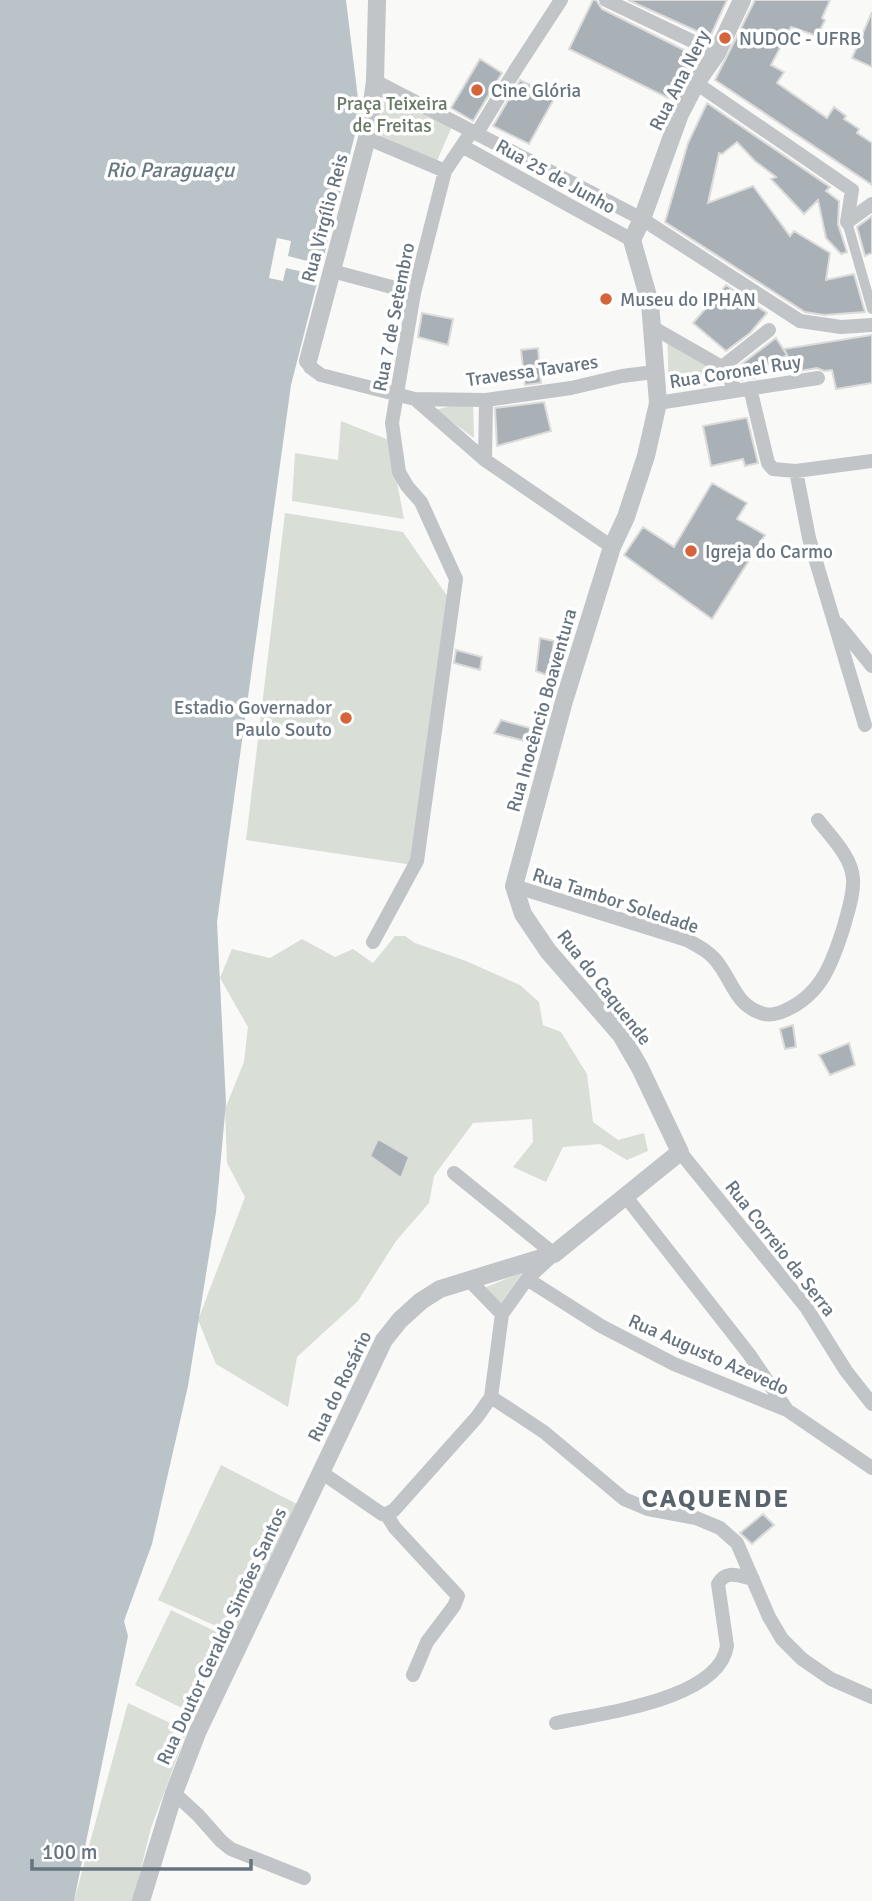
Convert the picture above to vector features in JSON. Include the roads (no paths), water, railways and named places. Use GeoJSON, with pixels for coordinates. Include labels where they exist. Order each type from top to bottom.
{"type":"FeatureCollection","features":[{"type":"Feature","properties":{"kind":"street","name":"Rua Virgílio Reis"},"geometry":{"type":"LineString","coordinates":[[308,361],[366,138],[375,81],[377,0]]}},
{"type":"Feature","properties":{"kind":"street"},"geometry":{"type":"LineString","coordinates":[[366,138],[445,171],[475,132],[561,0]]}},
{"type":"Feature","properties":{"kind":"street"},"geometry":{"type":"LineString","coordinates":[[606,0],[717,53]]}},
{"type":"Feature","properties":{"kind":"street","name":"Rua Ana Nery"},"geometry":{"type":"LineString","coordinates":[[632,240],[680,114],[696,83],[717,53],[742,0]]}},
{"type":"Feature","properties":{"kind":"street"},"geometry":{"type":"LineString","coordinates":[[375,81],[475,132]]}},
{"type":"Feature","properties":{"kind":"street"},"geometry":{"type":"LineString","coordinates":[[696,83],[872,203],[847,222]]}},
{"type":"Feature","properties":{"kind":"street","name":"Rua 25 de Junho"},"geometry":{"type":"LineString","coordinates":[[475,132],[642,219],[800,321],[841,327],[872,325]]}},
{"type":"Feature","properties":{"kind":"street","name":"Rua 25 de Junho"},"geometry":{"type":"LineString","coordinates":[[463,146],[632,240]]}},
{"type":"Feature","properties":{"kind":"street","name":"Rua 7 de Setembro"},"geometry":{"type":"LineString","coordinates":[[373,942],[417,861],[456,579],[421,502],[399,472],[392,423],[414,293],[445,171]]}},
{"type":"Feature","properties":{"kind":"street"},"geometry":{"type":"LineString","coordinates":[[852,190],[847,222],[872,309]]}},
{"type":"Feature","properties":{"kind":"street"},"geometry":{"type":"LineString","coordinates":[[632,240],[650,303],[658,403]]}},
{"type":"Feature","properties":{"kind":"street"},"geometry":{"type":"LineString","coordinates":[[332,271],[414,293]]}},
{"type":"Feature","properties":{"kind":"street"},"geometry":{"type":"LineString","coordinates":[[652,327],[722,367],[743,389],[768,463],[773,469],[796,471],[872,461]]}},
{"type":"Feature","properties":{"kind":"street"},"geometry":{"type":"LineString","coordinates":[[722,367],[769,330]]}},
{"type":"Feature","properties":{"kind":"street"},"geometry":{"type":"LineString","coordinates":[[308,361],[310,367],[321,375],[415,399],[485,460],[612,547]]}},
{"type":"Feature","properties":{"kind":"street","name":"Travessa Tavares"},"geometry":{"type":"LineString","coordinates":[[415,399],[486,400],[571,388],[654,372]]}},
{"type":"Feature","properties":{"kind":"street","name":"Rua Coronel Ruy"},"geometry":{"type":"LineString","coordinates":[[658,403],[818,378]]}},
{"type":"Feature","properties":{"kind":"street"},"geometry":{"type":"LineString","coordinates":[[485,460],[486,400]]}},
{"type":"Feature","properties":{"kind":"street","name":"Rua Inocêncio Boaventura"},"geometry":{"type":"LineString","coordinates":[[514,886],[564,701],[612,547],[626,517],[646,456],[658,403]]}},
{"type":"Feature","properties":{"kind":"street"},"geometry":{"type":"LineString","coordinates":[[796,471],[808,537],[864,725]]}},
{"type":"Feature","properties":{"kind":"street"},"geometry":{"type":"LineString","coordinates":[[833,618],[872,666]]}},
{"type":"Feature","properties":{"kind":"street","name":"Rua Tambor Soledade"},"geometry":{"type":"LineString","coordinates":[[514,886],[688,940],[709,952],[720,966],[734,993],[746,1005],[763,1014],[780,1013],[796,1006],[816,989],[826,975],[834,958],[850,903],[853,877],[845,855],[818,820]]}},
{"type":"Feature","properties":{"kind":"street","name":"Rua do Caquende"},"geometry":{"type":"LineString","coordinates":[[514,886],[523,914],[548,951],[627,1046],[680,1152]]}},
{"type":"Feature","properties":{"kind":"street"},"geometry":{"type":"LineString","coordinates":[[384,1514],[394,1510],[477,1417],[491,1397],[502,1314],[527,1279],[680,1152]]}},
{"type":"Feature","properties":{"kind":"street","name":"Rua Correio da Serra"},"geometry":{"type":"LineString","coordinates":[[680,1152],[806,1307],[846,1371],[872,1404]]}},
{"type":"Feature","properties":{"kind":"street"},"geometry":{"type":"LineString","coordinates":[[454,1173],[554,1254]]}},
{"type":"Feature","properties":{"kind":"street"},"geometry":{"type":"LineString","coordinates":[[626,1197],[749,1354],[787,1410]]}},
{"type":"Feature","properties":{"kind":"street","name":"Rua do Rosário"},"geometry":{"type":"LineString","coordinates":[[321,1472],[384,1340],[400,1320],[421,1301],[440,1289],[554,1254]]}},
{"type":"Feature","properties":{"kind":"street","name":"Rua Augusto Azevedo"},"geometry":{"type":"LineString","coordinates":[[527,1279],[601,1326],[674,1364],[787,1410],[872,1468]]}},
{"type":"Feature","properties":{"kind":"street"},"geometry":{"type":"LineString","coordinates":[[469,1280],[502,1314]]}},
{"type":"Feature","properties":{"kind":"street"},"geometry":{"type":"LineString","coordinates":[[491,1397],[544,1432],[624,1499],[648,1509],[696,1518],[720,1528],[737,1543],[769,1617],[782,1639],[802,1659],[831,1679],[872,1697]]}},
{"type":"Feature","properties":{"kind":"street"},"geometry":{"type":"LineString","coordinates":[[321,1472],[384,1514],[458,1596],[454,1606],[427,1642],[413,1675]]}},
{"type":"Feature","properties":{"kind":"street","name":"Rua Doutor Geraldo Simões Santos"},"geometry":{"type":"LineString","coordinates":[[141,1901],[174,1793],[197,1733],[321,1472]]}},
{"type":"Feature","properties":{"kind":"street"},"geometry":{"type":"LineString","coordinates":[[556,1723],[656,1701],[687,1689],[713,1673],[725,1655],[727,1646],[718,1584],[729,1574],[752,1579]]}},
{"type":"Feature","properties":{"kind":"street"},"geometry":{"type":"LineString","coordinates":[[174,1793],[231,1849],[304,1878]]}},
{"type":"Feature","properties":{"kind":"water","name":"Rio Paraguaçu"},"geometry":{"type":"Polygon","coordinates":[[[0,0],[346,0],[360,115],[291,385],[217,922],[226,1103],[216,1212],[188,1386],[152,1544],[124,1621],[128,1636],[74,1901],[0,1901],[0,0]]]}},
{"type":"Feature","properties":{"kind":"place","name":"NUDOC - UFRB"},"geometry":{"type":"Point","coordinates":[725,38]}},
{"type":"Feature","properties":{"kind":"place","name":"Cine Glória"},"geometry":{"type":"Point","coordinates":[477,90]}},
{"type":"Feature","properties":{"kind":"place","name":"Museu do IPHAN"},"geometry":{"type":"Point","coordinates":[606,299]}},
{"type":"Feature","properties":{"kind":"place","name":"Igreja do Carmo"},"geometry":{"type":"Point","coordinates":[691,551]}},
{"type":"Feature","properties":{"kind":"place","name":"Estadio Governador Paulo Souto"},"geometry":{"type":"Point","coordinates":[346,718]}},
{"type":"Feature","properties":{"kind":"district","name":"CAQUENDE"},"geometry":{"type":"Point","coordinates":[716,1498]}},
{"type":"Feature","properties":{"kind":"park label","name":"Praça Teixeira de Freitas"},"geometry":{"type":"Point","coordinates":[392,114]}}]}
